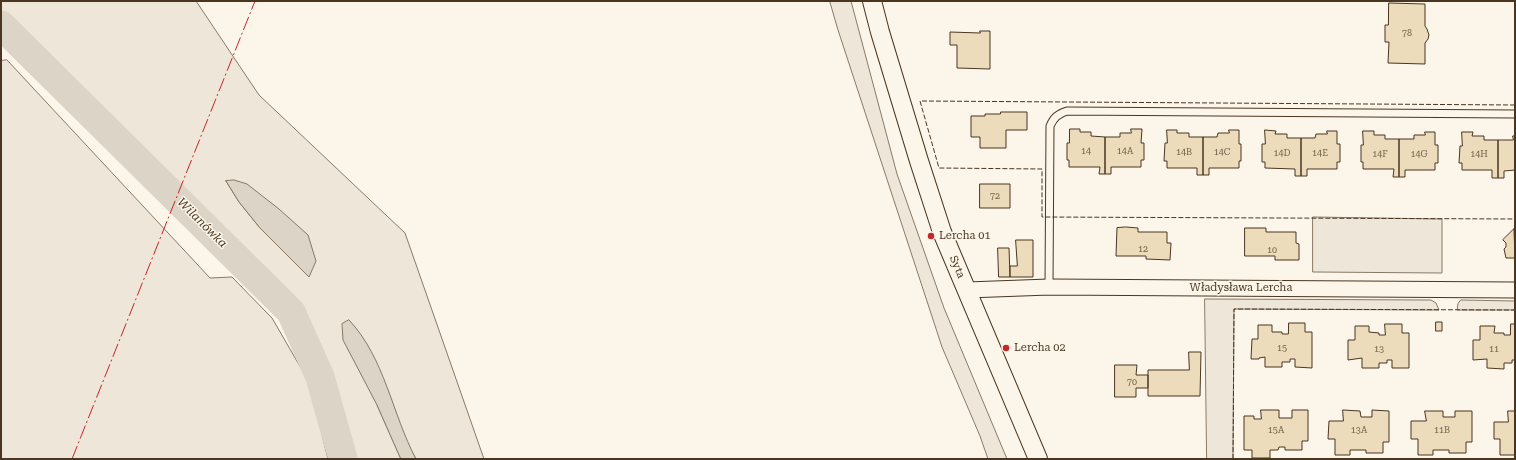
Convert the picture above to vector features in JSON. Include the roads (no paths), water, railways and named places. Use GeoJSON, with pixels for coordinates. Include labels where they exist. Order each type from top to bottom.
{"type":"FeatureCollection","features":[{"type":"Feature","properties":{"kind":"street","name":"Syta"},"geometry":{"type":"LineString","coordinates":[[872,1],[880,32],[942,232],[1038,459]]}},
{"type":"Feature","properties":{"kind":"street","name":"Władysława Lercha"},"geometry":{"type":"LineString","coordinates":[[967,290],[1049,287],[1515,290]]}},
{"type":"Feature","properties":{"kind":"lane"},"geometry":{"type":"LineString","coordinates":[[1049,287],[1050,126],[1056,115],[1061,113],[1075,111],[1515,114]]}},
{"type":"Feature","properties":{"kind":"waterway","name":"Wilanówka"},"geometry":{"type":"LineString","coordinates":[[1,25],[291,312],[320,377],[343,459]]}},
{"type":"Feature","properties":{"kind":"place","name":"Lercha 01"},"geometry":{"type":"Point","coordinates":[931,236]}},
{"type":"Feature","properties":{"kind":"place","name":"Lercha 02"},"geometry":{"type":"Point","coordinates":[1006,348]}}]}
